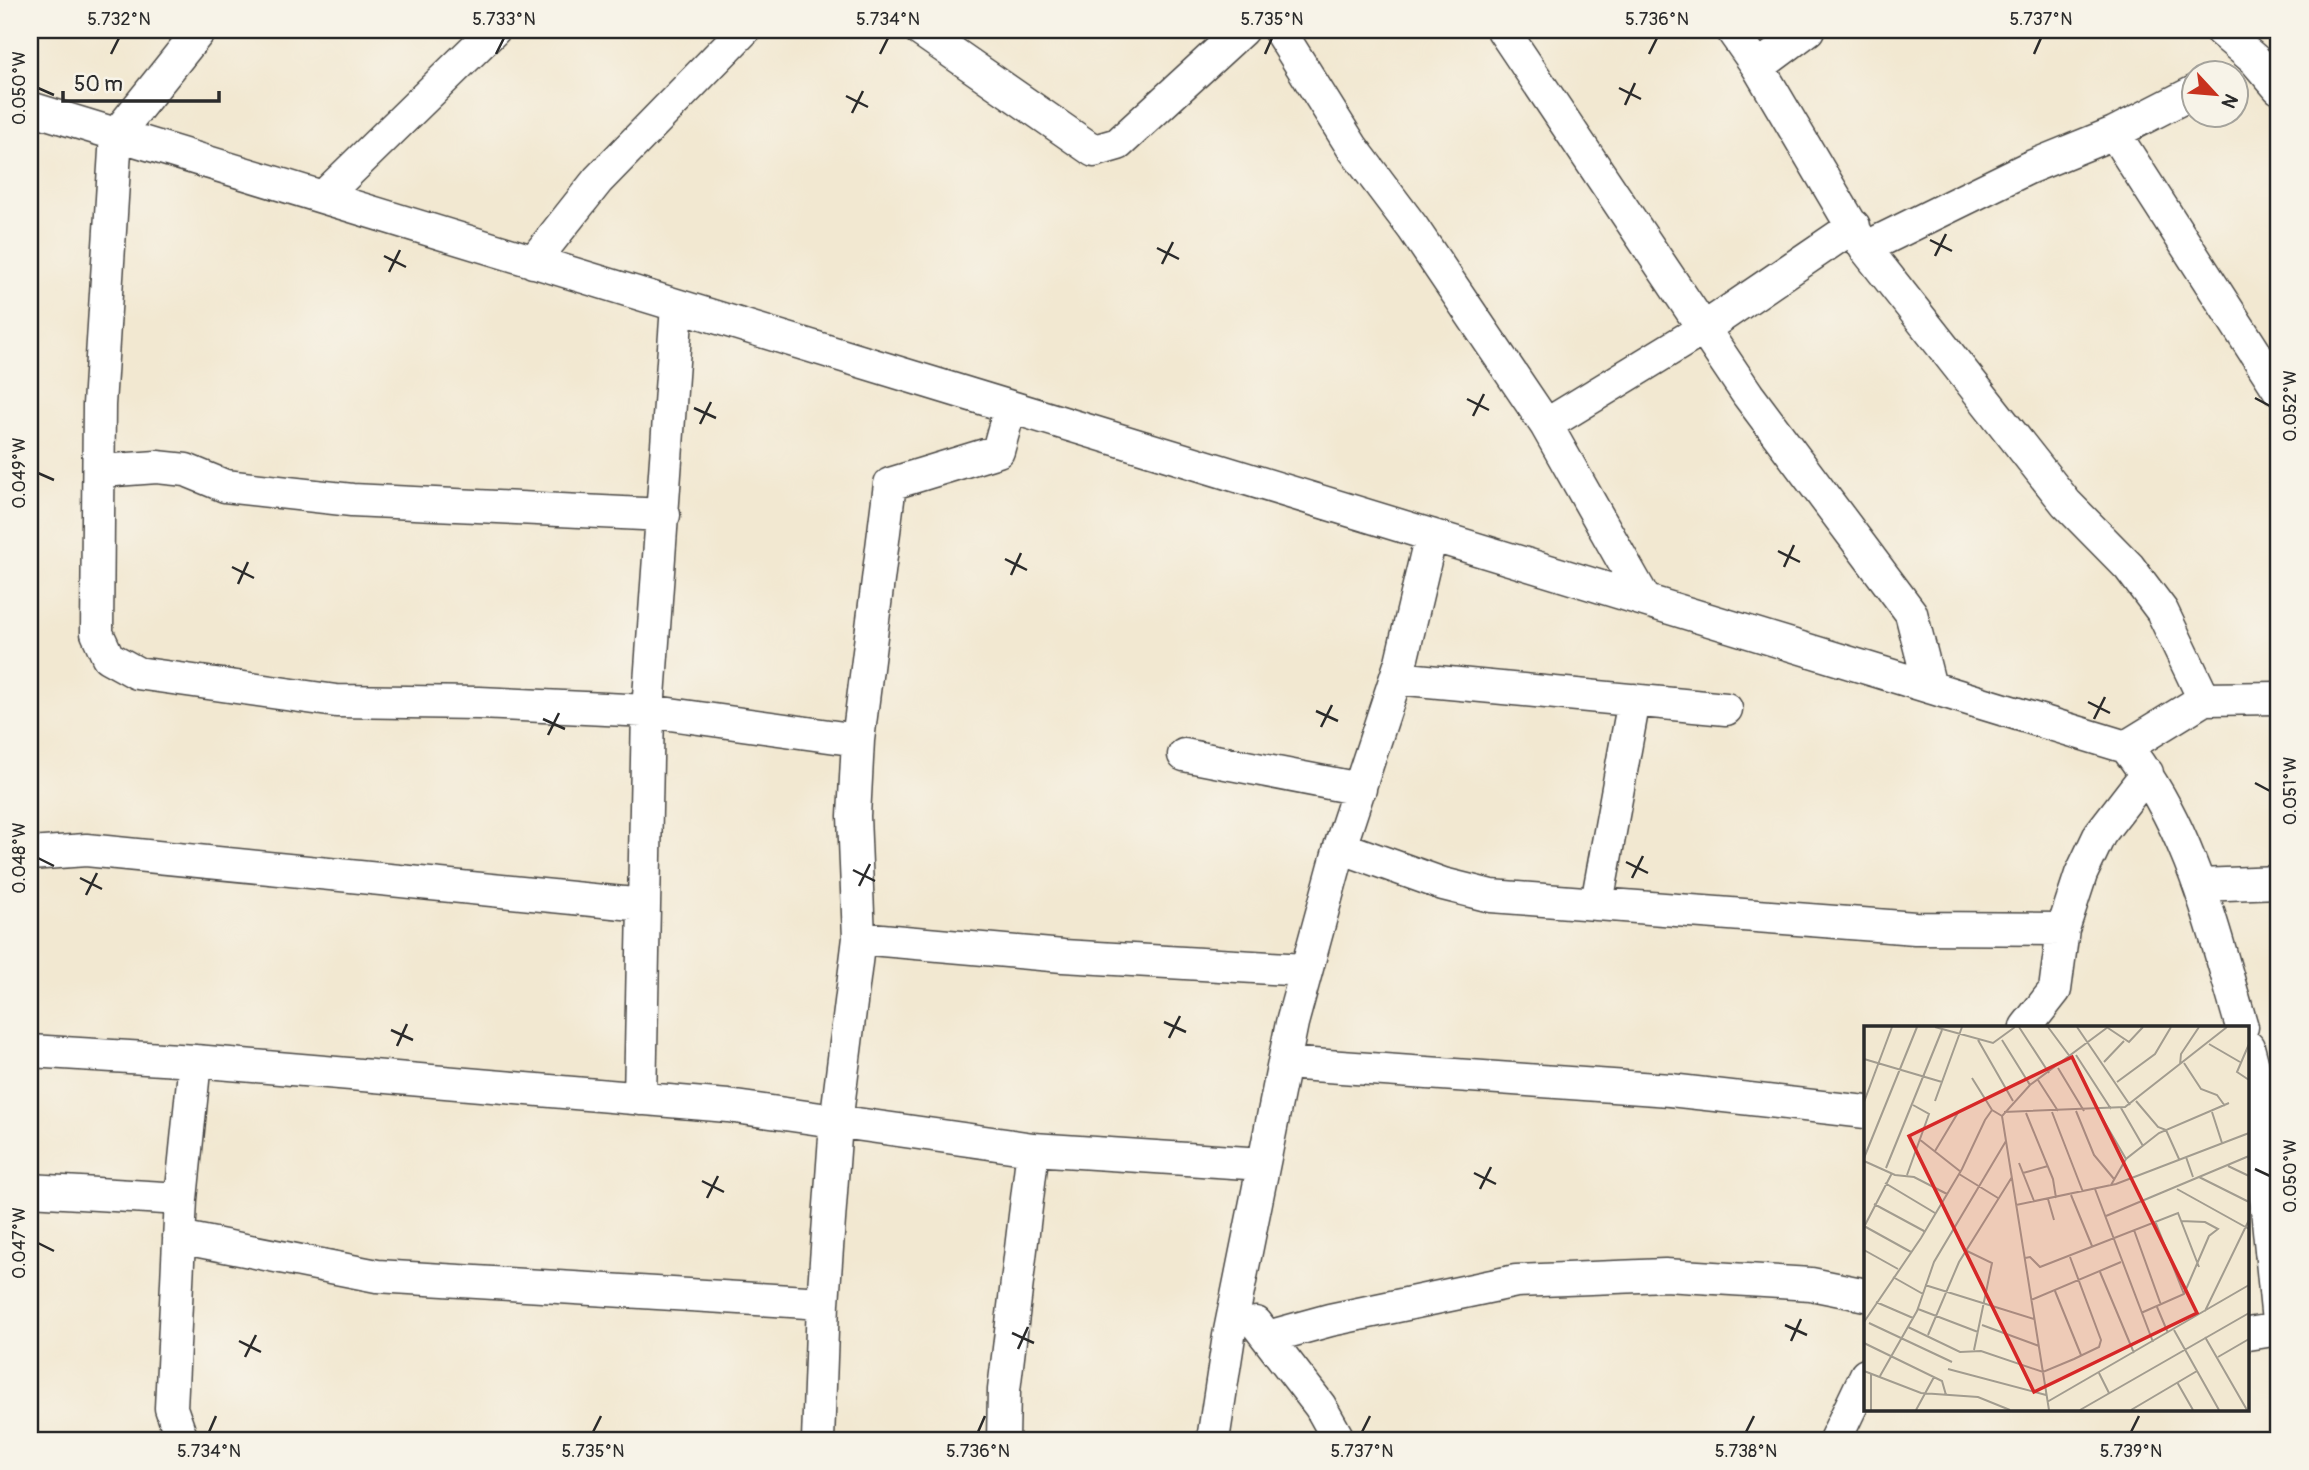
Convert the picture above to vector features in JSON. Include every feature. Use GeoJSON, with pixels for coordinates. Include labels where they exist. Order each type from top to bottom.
{"type":"FeatureCollection","features":[{"type":"Feature","properties":{"kind":"street"},"geometry":{"type":"LineString","coordinates":[[200,30],[116,135],[99,405],[101,471],[97,633],[108,657],[137,673],[336,701],[479,703],[648,711],[858,740]]}},
{"type":"Feature","properties":{"kind":"street"},"geometry":{"type":"LineString","coordinates":[[323,198],[494,30]]}},
{"type":"Feature","properties":{"kind":"street"},"geometry":{"type":"LineString","coordinates":[[534,262],[598,180],[744,30]]}},
{"type":"Feature","properties":{"kind":"street"},"geometry":{"type":"LineString","coordinates":[[920,30],[1094,151],[1118,144],[1242,30]]}},
{"type":"Feature","properties":{"kind":"street"},"geometry":{"type":"LineString","coordinates":[[1279,30],[1352,147],[1413,228],[1546,425],[1645,600]]}},
{"type":"Feature","properties":{"kind":"street"},"geometry":{"type":"LineString","coordinates":[[1503,30],[1748,395],[1911,613],[1930,687]]}},
{"type":"Feature","properties":{"kind":"street"},"geometry":{"type":"LineString","coordinates":[[1732,30],[1758,67],[1859,237],[2066,503],[2129,567],[2162,611],[2204,699]]}},
{"type":"Feature","properties":{"kind":"street"},"geometry":{"type":"LineString","coordinates":[[1758,67],[1808,30]]}},
{"type":"Feature","properties":{"kind":"street"},"geometry":{"type":"LineString","coordinates":[[2220,30],[2238,60]]}},
{"type":"Feature","properties":{"kind":"street"},"geometry":{"type":"LineString","coordinates":[[2250,72],[2279,88]]}},
{"type":"Feature","properties":{"kind":"street"},"geometry":{"type":"LineString","coordinates":[[1546,425],[1859,237],[2114,132],[2180,99]]}},
{"type":"Feature","properties":{"kind":"street"},"geometry":{"type":"LineString","coordinates":[[30,108],[2126,747],[2147,773],[2189,852],[2242,1026]]}},
{"type":"Feature","properties":{"kind":"street"},"geometry":{"type":"LineString","coordinates":[[2114,132],[2279,390]]}},
{"type":"Feature","properties":{"kind":"street"},"geometry":{"type":"LineString","coordinates":[[640,1100],[648,711],[677,306]]}},
{"type":"Feature","properties":{"kind":"street"},"geometry":{"type":"LineString","coordinates":[[818,1440],[823,1303],[836,1123],[859,938],[854,816],[858,740],[890,484],[998,451],[1010,407]]}},
{"type":"Feature","properties":{"kind":"street"},"geometry":{"type":"LineString","coordinates":[[101,471],[157,467],[187,470],[225,486],[352,500],[664,516]]}},
{"type":"Feature","properties":{"kind":"street"},"geometry":{"type":"LineString","coordinates":[[1213,1440],[1236,1301],[1305,970],[1340,847],[1396,678],[1431,535]]}},
{"type":"Feature","properties":{"kind":"street"},"geometry":{"type":"LineString","coordinates":[[1396,678],[1726,709]]}},
{"type":"Feature","properties":{"kind":"street"},"geometry":{"type":"LineString","coordinates":[[2126,747],[2204,699],[2279,698]]}},
{"type":"Feature","properties":{"kind":"street"},"geometry":{"type":"LineString","coordinates":[[1597,903],[1634,700]]}},
{"type":"Feature","properties":{"kind":"street"},"geometry":{"type":"LineString","coordinates":[[1184,755],[1360,789]]}},
{"type":"Feature","properties":{"kind":"street"},"geometry":{"type":"LineString","coordinates":[[2027,1026],[2055,990],[2063,929],[2081,874],[2100,834],[2147,773]]}},
{"type":"Feature","properties":{"kind":"street"},"geometry":{"type":"LineString","coordinates":[[1340,847],[1443,884],[1491,897],[1915,928],[2063,929]]}},
{"type":"Feature","properties":{"kind":"street"},"geometry":{"type":"LineString","coordinates":[[30,854],[86,850],[644,905]]}},
{"type":"Feature","properties":{"kind":"street"},"geometry":{"type":"LineString","coordinates":[[2199,885],[2279,882]]}},
{"type":"Feature","properties":{"kind":"street"},"geometry":{"type":"LineString","coordinates":[[859,938],[1063,957],[1305,970]]}},
{"type":"Feature","properties":{"kind":"street"},"geometry":{"type":"LineString","coordinates":[[30,1051],[195,1061],[728,1106],[1032,1149],[1264,1164]]}},
{"type":"Feature","properties":{"kind":"street"},"geometry":{"type":"LineString","coordinates":[[2250,1334],[2279,1330],[2276,1245],[2253,1142],[2260,1059]]}},
{"type":"Feature","properties":{"kind":"street"},"geometry":{"type":"LineString","coordinates":[[181,1440],[172,1408],[181,1199],[195,1061]]}},
{"type":"Feature","properties":{"kind":"street"},"geometry":{"type":"LineString","coordinates":[[1284,1063],[1670,1090],[1864,1112]]}},
{"type":"Feature","properties":{"kind":"street"},"geometry":{"type":"LineString","coordinates":[[1003,1440],[1004,1390],[1032,1149]]}},
{"type":"Feature","properties":{"kind":"street"},"geometry":{"type":"LineString","coordinates":[[30,1190],[181,1199]]}},
{"type":"Feature","properties":{"kind":"street"},"geometry":{"type":"LineString","coordinates":[[179,1237],[377,1276],[823,1303]]}},
{"type":"Feature","properties":{"kind":"street"},"geometry":{"type":"LineString","coordinates":[[1268,1337],[1330,1320],[1516,1281],[1665,1275],[1811,1284],[1864,1295]]}},
{"type":"Feature","properties":{"kind":"street"},"geometry":{"type":"LineString","coordinates":[[1236,1301],[1268,1337],[1320,1406],[1339,1440]]}},
{"type":"Feature","properties":{"kind":"street"},"geometry":{"type":"LineString","coordinates":[[1835,1440],[1864,1379]]}}]}
